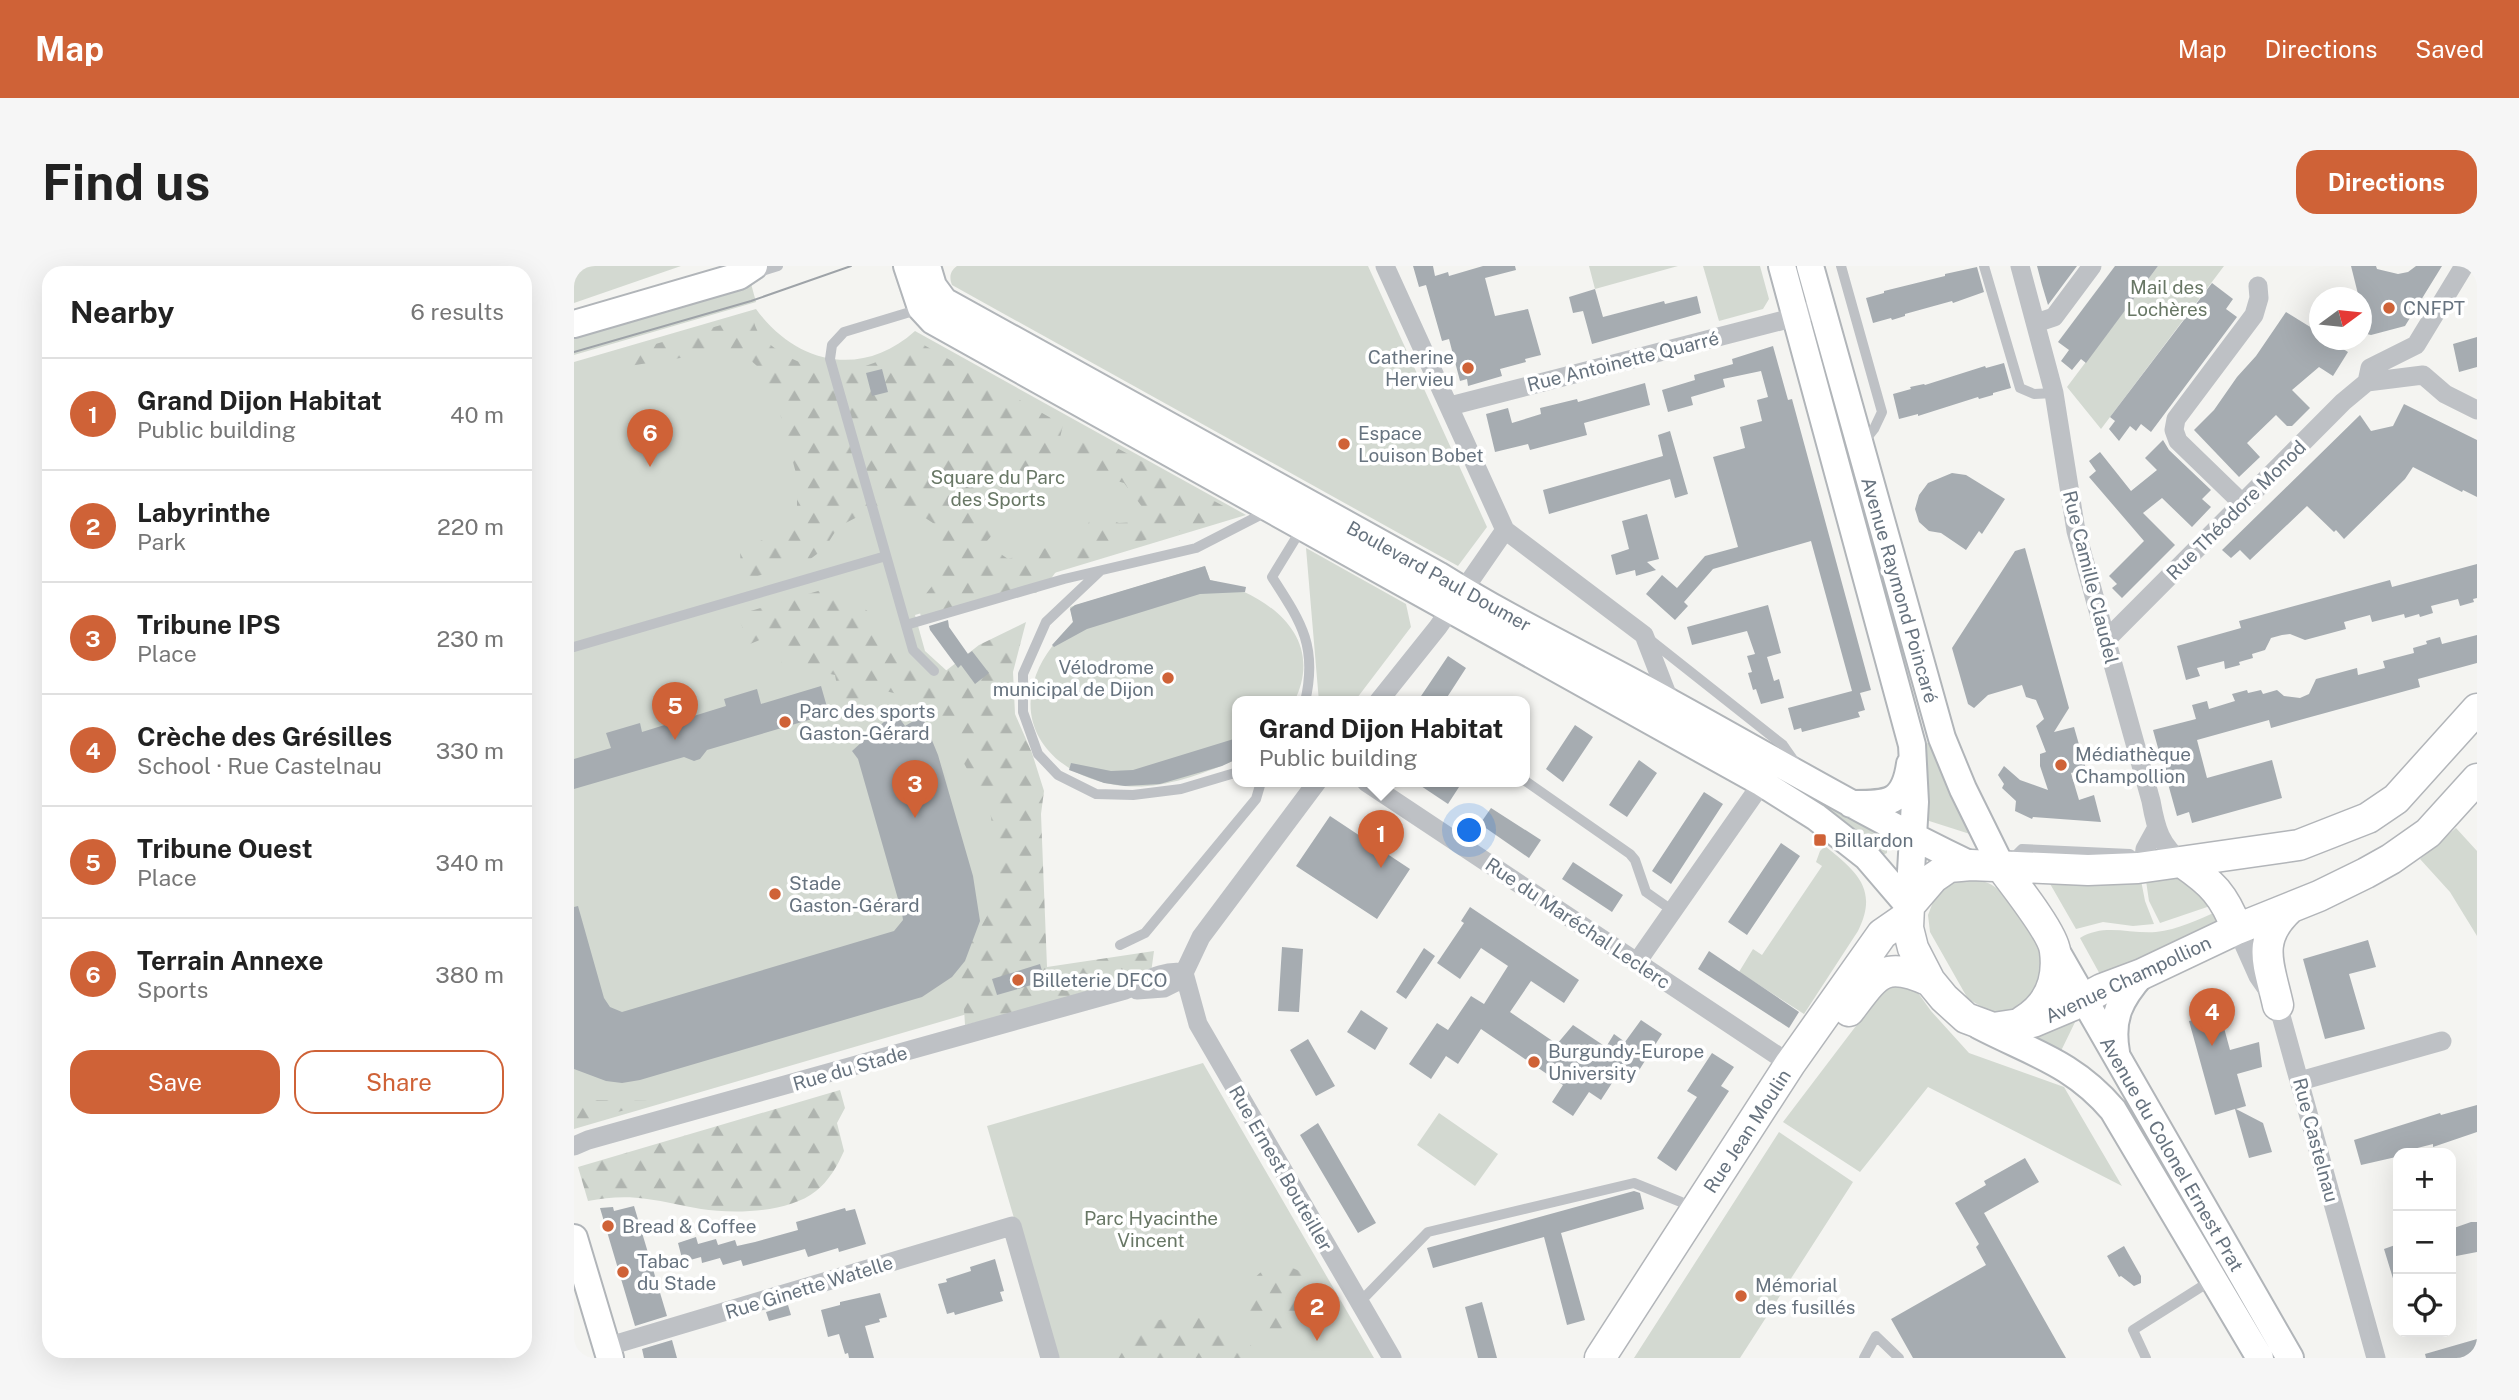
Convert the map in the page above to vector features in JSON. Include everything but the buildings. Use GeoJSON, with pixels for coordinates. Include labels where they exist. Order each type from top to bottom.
{"type":"FeatureCollection","features":[{"type":"Feature","properties":{"kind":"main road"},"geometry":{"type":"LineString","coordinates":[[907,266],[933,305]]}},
{"type":"Feature","properties":{"kind":"main road","name":"Boulevard Paul Doumer"},"geometry":{"type":"LineString","coordinates":[[927,266],[933,286],[933,321],[1302,527],[1670,702],[1849,804],[1971,865]]}},
{"type":"Feature","properties":{"kind":"main road","name":"Avenue Raymond Poincaré"},"geometry":{"type":"LineString","coordinates":[[1782,266],[1912,745],[1916,802],[1908,911]]}},
{"type":"Feature","properties":{"kind":"main road","name":"Avenue Raymond Poincaré"},"geometry":{"type":"LineString","coordinates":[[1810,266],[1942,738],[1963,789],[2002,868]]}},
{"type":"Feature","properties":{"kind":"main road"},"geometry":{"type":"LineString","coordinates":[[574,324],[746,271]]}},
{"type":"Feature","properties":{"kind":"main road","name":"Boulevard Paul Doumer"},"geometry":{"type":"LineString","coordinates":[[933,305],[1456,600],[1762,783],[1816,817],[1867,857],[1908,911]]}},
{"type":"Feature","properties":{"kind":"main road"},"geometry":{"type":"LineString","coordinates":[[2002,868],[2042,925],[2055,949],[2052,986],[2045,1003],[2017,1025],[1993,1028],[1966,1018],[1944,998],[1930,981],[1913,948],[1908,911],[1933,878],[1949,867],[1971,865],[2088,870],[2143,867],[2299,845],[2368,818],[2396,799],[2477,709]]}},
{"type":"Feature","properties":{"kind":"main road","name":"Avenue Raymond Poincaré"},"geometry":{"type":"LineString","coordinates":[[1849,804],[1890,802],[1896,798],[1906,783],[1912,745]]}},
{"type":"Feature","properties":{"kind":"main road","name":"Avenue Champollion"},"geometry":{"type":"LineString","coordinates":[[2017,1025],[2050,1016],[2102,989],[2343,885],[2391,859],[2428,833],[2477,779]]}},
{"type":"Feature","properties":{"kind":"main road"},"geometry":{"type":"LineString","coordinates":[[2183,863],[2216,889],[2237,929]]}},
{"type":"Feature","properties":{"kind":"main road"},"geometry":{"type":"LineString","coordinates":[[2278,1004],[2268,958],[2268,939],[2271,928],[2290,908]]}},
{"type":"Feature","properties":{"kind":"main road","name":"Rue Jean Moulin"},"geometry":{"type":"LineString","coordinates":[[1600,1358],[1790,1064],[1882,934],[1908,911]]}},
{"type":"Feature","properties":{"kind":"main road","name":"Avenue du Colonel Ernest Prat"},"geometry":{"type":"LineString","coordinates":[[2055,949],[2290,1358]]}},
{"type":"Feature","properties":{"kind":"main road","name":"Rue Jean Moulin"},"geometry":{"type":"LineString","coordinates":[[1618,1358],[1781,1108],[1868,986],[1879,976],[1894,971],[1905,971],[1930,981]]}},
{"type":"Feature","properties":{"kind":"main road"},"geometry":{"type":"LineString","coordinates":[[2117,1060],[2113,1024],[2127,991],[2142,974]]}},
{"type":"Feature","properties":{"kind":"main road","name":"Avenue du Colonel Ernest Prat"},"geometry":{"type":"LineString","coordinates":[[1966,1018],[2039,1053],[2097,1091],[2120,1121],[2260,1358]]}},
{"type":"Feature","properties":{"kind":"main road"},"geometry":{"type":"LineString","coordinates":[[574,1238],[608,1352]]}},
{"type":"Feature","properties":{"kind":"street"},"geometry":{"type":"LineString","coordinates":[[1385,266],[1506,530],[1644,635],[1670,702]]}},
{"type":"Feature","properties":{"kind":"street","name":"Rue Camille Claudel"},"geometry":{"type":"LineString","coordinates":[[2020,266],[2054,393],[2076,531],[2151,801],[2156,829],[2168,851],[2183,863]]}},
{"type":"Feature","properties":{"kind":"street"},"geometry":{"type":"LineString","coordinates":[[2036,323],[2054,317],[2092,266]]}},
{"type":"Feature","properties":{"kind":"street"},"geometry":{"type":"LineString","coordinates":[[2464,266],[2416,345],[2423,374],[2445,394],[2477,410]]}},
{"type":"Feature","properties":{"kind":"street"},"geometry":{"type":"LineString","coordinates":[[2242,503],[2178,440],[2174,430],[2176,419],[2254,315],[2259,298],[2258,285]]}},
{"type":"Feature","properties":{"kind":"street"},"geometry":{"type":"LineString","coordinates":[[1796,317],[1820,303]]}},
{"type":"Feature","properties":{"kind":"street","name":"Rue Antoinette Quarré"},"geometry":{"type":"LineString","coordinates":[[1450,406],[1796,317]]}},
{"type":"Feature","properties":{"kind":"street","name":"Rue Théodore Monod"},"geometry":{"type":"LineString","coordinates":[[2106,640],[2343,402],[2367,382],[2370,368],[2416,345]]}},
{"type":"Feature","properties":{"kind":"street"},"geometry":{"type":"LineString","coordinates":[[2367,382],[2423,374]]}},
{"type":"Feature","properties":{"kind":"street"},"geometry":{"type":"LineString","coordinates":[[1383,696],[1506,530]]}},
{"type":"Feature","properties":{"kind":"street"},"geometry":{"type":"LineString","coordinates":[[1637,962],[1762,783]]}},
{"type":"Feature","properties":{"kind":"street"},"geometry":{"type":"LineString","coordinates":[[1184,973],[1201,937],[1313,787]]}},
{"type":"Feature","properties":{"kind":"street","name":"Rue du Maréchal Leclerc"},"geometry":{"type":"LineString","coordinates":[[1374,787],[1790,1064]]}},
{"type":"Feature","properties":{"kind":"street"},"geometry":{"type":"LineString","coordinates":[[2143,867],[2145,849],[2156,829]]}},
{"type":"Feature","properties":{"kind":"street","name":"Rue Castelnau"},"geometry":{"type":"LineString","coordinates":[[2237,929],[2258,976],[2278,1004],[2376,1358]]}},
{"type":"Feature","properties":{"kind":"street","name":"Rue du Stade"},"geometry":{"type":"LineString","coordinates":[[574,1146],[601,1136],[1125,990],[1164,988],[1178,981],[1184,973]]}},
{"type":"Feature","properties":{"kind":"street","name":"Rue Ernest Bouteiller"},"geometry":{"type":"LineString","coordinates":[[1184,973],[1198,1024],[1392,1358]]}},
{"type":"Feature","properties":{"kind":"street"},"geometry":{"type":"LineString","coordinates":[[2300,1081],[2442,1041]]}},
{"type":"Feature","properties":{"kind":"street","name":"Rue Ginette Watelle"},"geometry":{"type":"LineString","coordinates":[[608,1352],[1012,1226],[1050,1358]]}},
{"type":"Feature","properties":{"kind":"lane"},"geometry":{"type":"LineString","coordinates":[[746,271],[758,273],[778,266]]}},
{"type":"Feature","properties":{"kind":"lane"},"geometry":{"type":"LineString","coordinates":[[1841,266],[1882,412],[1874,429],[1860,447]]}},
{"type":"Feature","properties":{"kind":"lane"},"geometry":{"type":"LineString","coordinates":[[1984,266],[2020,388],[2035,394],[2054,393]]}},
{"type":"Feature","properties":{"kind":"lane"},"geometry":{"type":"LineString","coordinates":[[933,305],[844,332],[832,345],[830,353],[913,650],[934,671]]}},
{"type":"Feature","properties":{"kind":"lane"},"geometry":{"type":"LineString","coordinates":[[906,625],[1100,571],[1196,548],[1272,510]]}},
{"type":"Feature","properties":{"kind":"lane"},"geometry":{"type":"LineString","coordinates":[[1302,527],[1272,577],[1303,627],[1311,663],[1306,696]]}},
{"type":"Feature","properties":{"kind":"lane"},"geometry":{"type":"LineString","coordinates":[[574,647],[886,556]]}},
{"type":"Feature","properties":{"kind":"lane"},"geometry":{"type":"LineString","coordinates":[[1100,571],[1046,622],[1023,674],[1023,712],[1038,754],[1058,775],[1096,794],[1133,795],[1181,789],[1232,774]]}},
{"type":"Feature","properties":{"kind":"lane"},"geometry":{"type":"LineString","coordinates":[[1644,635],[1783,745],[1809,782]]}},
{"type":"Feature","properties":{"kind":"lane"},"geometry":{"type":"LineString","coordinates":[[1530,784],[1630,853],[1646,892],[1673,911]]}},
{"type":"Feature","properties":{"kind":"lane"},"geometry":{"type":"LineString","coordinates":[[1120,945],[1145,933],[1256,799],[1260,787]]}},
{"type":"Feature","properties":{"kind":"lane"},"geometry":{"type":"LineString","coordinates":[[1360,1303],[1428,1232],[1634,1183],[1681,1202]]}},
{"type":"Feature","properties":{"kind":"lane"},"geometry":{"type":"LineString","coordinates":[[2146,1358],[2133,1330],[2214,1279]]}},
{"type":"Feature","properties":{"kind":"lane"},"geometry":{"type":"LineString","coordinates":[[1864,1358],[1876,1336],[1899,1358]]}},
{"type":"Feature","properties":{"kind":"green space"},"geometry":{"type":"Polygon","coordinates":[[[574,266],[681,266],[574,303],[574,266]]]}},
{"type":"Feature","properties":{"kind":"green space","name":"Espace Louison Bobet"},"geometry":{"type":"Polygon","coordinates":[[[957,266],[1368,266],[1487,527],[1458,566],[952,285],[951,274],[957,266]]]}},
{"type":"Feature","properties":{"kind":"green space"},"geometry":{"type":"Polygon","coordinates":[[[1589,266],[1678,266],[1595,289],[1589,266]]]}},
{"type":"Feature","properties":{"kind":"green space"},"geometry":{"type":"Polygon","coordinates":[[[1703,266],[1760,266],[1769,299],[1763,309],[1719,321],[1703,266]]]}},
{"type":"Feature","properties":{"kind":"green space","name":"Mail des Lochères"},"geometry":{"type":"Polygon","coordinates":[[[2158,266],[2224,266],[2101,429],[2067,387],[2158,266]]]}},
{"type":"Feature","properties":{"kind":"green space"},"geometry":{"type":"Polygon","coordinates":[[[750,280],[756,302],[574,355],[574,332],[750,280]]]}},
{"type":"Feature","properties":{"kind":"green space","name":"Parc des sports Gaston-Gérard"},"geometry":{"type":"Polygon","coordinates":[[[756,309],[772,328],[790,342],[810,353],[831,359],[852,360],[873,356],[895,346],[915,331],[1246,515],[915,615],[925,651],[969,691],[1032,995],[574,1129],[574,362],[756,309]]]}},
{"type":"Feature","properties":{"kind":"green space","name":"Square du Parc des Sports"},"geometry":{"type":"Polygon","coordinates":[[[752,316],[759,333],[781,352],[805,364],[831,370],[866,366],[917,341],[1063,425],[1055,479],[993,489],[993,534],[981,548],[998,552],[1008,559],[1069,541],[1068,555],[1050,580],[1036,593],[997,594],[921,617],[918,604],[946,568],[944,545],[936,525],[910,508],[894,506],[861,515],[838,527],[825,548],[809,560],[742,581],[740,552],[773,534],[797,513],[797,477],[775,395],[757,366],[738,349],[629,366],[628,352],[752,316]]]}},
{"type":"Feature","properties":{"kind":"green space"},"geometry":{"type":"Polygon","coordinates":[[[1084,430],[1227,508],[1226,515],[1211,522],[1134,543],[1072,564],[1078,539],[1093,516],[1119,523],[1139,522],[1143,508],[1124,483],[1092,474],[1071,476],[1071,451],[1084,430]]]}},
{"type":"Feature","properties":{"kind":"green space"},"geometry":{"type":"Polygon","coordinates":[[[1306,548],[1406,604],[1411,627],[1359,696],[1318,696],[1306,548]]]}},
{"type":"Feature","properties":{"kind":"green space","name":"Vélodrome municipal de Dijon"},"geometry":{"type":"Polygon","coordinates":[[[1205,566],[1210,580],[1252,596],[1270,607],[1286,622],[1297,638],[1303,657],[1302,678],[1296,696],[1232,696],[1232,761],[1210,770],[1182,780],[1138,787],[1103,782],[1083,775],[1050,752],[1038,736],[1032,718],[1031,697],[1036,675],[1043,660],[1073,622],[1070,607],[1205,566]]]}},
{"type":"Feature","properties":{"kind":"green space"},"geometry":{"type":"Polygon","coordinates":[[[835,586],[870,613],[902,650],[934,680],[979,645],[1026,622],[1013,672],[1015,714],[1032,753],[1044,791],[1041,814],[1047,967],[1154,951],[1151,973],[1074,998],[965,1025],[963,992],[931,976],[974,940],[1002,888],[990,811],[948,734],[910,697],[873,688],[857,712],[840,702],[835,675],[782,664],[774,634],[750,644],[737,615],[835,586]]]}},
{"type":"Feature","properties":{"kind":"green space"},"geometry":{"type":"Polygon","coordinates":[[[1935,738],[1973,835],[1923,819],[1921,747],[1935,738]]]}},
{"type":"Feature","properties":{"kind":"green space"},"geometry":{"type":"Polygon","coordinates":[[[1781,774],[1887,833],[1887,853],[1880,853],[1846,823],[1778,780],[1781,774]]]}},
{"type":"Feature","properties":{"kind":"green space"},"geometry":{"type":"Polygon","coordinates":[[[2456,828],[2477,851],[2477,936],[2450,892],[2420,859],[2456,828]]]}},
{"type":"Feature","properties":{"kind":"green space"},"geometry":{"type":"Polygon","coordinates":[[[1825,846],[1855,873],[1865,892],[1866,904],[1858,931],[1804,1014],[1739,972],[1753,949],[1762,955],[1822,866],[1816,862],[1825,846]]]}},
{"type":"Feature","properties":{"kind":"green space"},"geometry":{"type":"Polygon","coordinates":[[[2145,874],[2179,874],[2216,904],[2160,923],[2149,901],[2145,874]]]}},
{"type":"Feature","properties":{"kind":"green space"},"geometry":{"type":"Polygon","coordinates":[[[2045,875],[2140,875],[2145,901],[2154,924],[2133,926],[2103,922],[2076,929],[2045,875]]]}},
{"type":"Feature","properties":{"kind":"green space"},"geometry":{"type":"Polygon","coordinates":[[[1977,880],[1995,887],[2035,937],[2046,969],[2042,984],[2029,1009],[1995,1014],[1968,999],[1930,932],[1928,915],[1935,897],[1952,883],[1977,880]]]}},
{"type":"Feature","properties":{"kind":"green space"},"geometry":{"type":"Polygon","coordinates":[[[2219,911],[2220,919],[2212,930],[2102,978],[2080,938],[2107,930],[2164,931],[2219,911]]]}},
{"type":"Feature","properties":{"kind":"green space"},"geometry":{"type":"Polygon","coordinates":[[[1911,983],[1931,1011],[1969,1053],[2064,1087],[2122,1186],[1928,1087],[1860,1172],[1783,1122],[1884,989],[1911,983]]]}},
{"type":"Feature","properties":{"kind":"green space"},"geometry":{"type":"Polygon","coordinates":[[[2079,1014],[2060,1053],[2026,1032],[2079,1014]]]}},
{"type":"Feature","properties":{"kind":"green space","name":"Parc Hyacinthe Vincent"},"geometry":{"type":"Polygon","coordinates":[[[1203,1063],[1374,1358],[1055,1358],[987,1126],[1203,1063]]]}},
{"type":"Feature","properties":{"kind":"green space"},"geometry":{"type":"Polygon","coordinates":[[[840,1090],[845,1108],[837,1123],[844,1151],[825,1183],[805,1198],[776,1208],[745,1211],[701,1209],[633,1197],[588,1201],[578,1167],[840,1090]]]}},
{"type":"Feature","properties":{"kind":"green space"},"geometry":{"type":"Polygon","coordinates":[[[574,1098],[579,1100],[658,1101],[574,1124],[574,1098]]]}},
{"type":"Feature","properties":{"kind":"green space"},"geometry":{"type":"Polygon","coordinates":[[[1439,1113],[1498,1154],[1475,1186],[1417,1145],[1439,1113]]]}},
{"type":"Feature","properties":{"kind":"green space"},"geometry":{"type":"Polygon","coordinates":[[[1779,1132],[1853,1182],[1740,1358],[1634,1358],[1779,1132]]]}},
{"type":"Feature","properties":{"kind":"green space"},"geometry":{"type":"Polygon","coordinates":[[[1281,1266],[1300,1272],[1310,1282],[1316,1301],[1310,1320],[1300,1330],[1281,1336],[1262,1330],[1252,1320],[1246,1301],[1252,1282],[1262,1272],[1281,1266]]]}},
{"type":"Feature","properties":{"kind":"green space"},"geometry":{"type":"Polygon","coordinates":[[[1182,1315],[1227,1327],[1245,1340],[1260,1358],[1106,1358],[1129,1333],[1149,1323],[1182,1315]]]}},
{"type":"Feature","properties":{"kind":"tram line"},"geometry":{"type":"LineString","coordinates":[[574,352],[751,301],[851,266]]}},
{"type":"Feature","properties":{"kind":"place","name":"CNFPT"},"geometry":{"type":"Point","coordinates":[2389,308]}},
{"type":"Feature","properties":{"kind":"place","name":"Catherine Hervieu"},"geometry":{"type":"Point","coordinates":[1468,368]}},
{"type":"Feature","properties":{"kind":"place","name":"Espace Louison Bobet"},"geometry":{"type":"Point","coordinates":[1344,444]}},
{"type":"Feature","properties":{"kind":"place","name":"Terrain Annexe"},"geometry":{"type":"Point","coordinates":[650,467]}},
{"type":"Feature","properties":{"kind":"place","name":"Vélodrome municipal de Dijon"},"geometry":{"type":"Point","coordinates":[1168,678]}},
{"type":"Feature","properties":{"kind":"place","name":"Parc des sports Gaston-Gérard"},"geometry":{"type":"Point","coordinates":[785,722]}},
{"type":"Feature","properties":{"kind":"place","name":"Tribune Ouest"},"geometry":{"type":"Point","coordinates":[675,740]}},
{"type":"Feature","properties":{"kind":"place","name":"Médiathèque Champollion"},"geometry":{"type":"Point","coordinates":[2061,765]}},
{"type":"Feature","properties":{"kind":"place","name":"Tribune IPS"},"geometry":{"type":"Point","coordinates":[915,818]}},
{"type":"Feature","properties":{"kind":"place","name":"Billardon"},"geometry":{"type":"Point","coordinates":[1820,840]}},
{"type":"Feature","properties":{"kind":"place","name":"Grand Dijon Habitat"},"geometry":{"type":"Point","coordinates":[1381,868]}},
{"type":"Feature","properties":{"kind":"place","name":"Stade Gaston-Gérard"},"geometry":{"type":"Point","coordinates":[775,894]}},
{"type":"Feature","properties":{"kind":"place","name":"Billeterie DFCO"},"geometry":{"type":"Point","coordinates":[1018,980]}},
{"type":"Feature","properties":{"kind":"place","name":"Crèche des Grésilles"},"geometry":{"type":"Point","coordinates":[2212,1046]}},
{"type":"Feature","properties":{"kind":"place","name":"Burgundy-Europe University"},"geometry":{"type":"Point","coordinates":[1534,1062]}},
{"type":"Feature","properties":{"kind":"place","name":"Bread & Coffee"},"geometry":{"type":"Point","coordinates":[608,1226]}},
{"type":"Feature","properties":{"kind":"place","name":"Tabac du Stade"},"geometry":{"type":"Point","coordinates":[623,1272]}},
{"type":"Feature","properties":{"kind":"place","name":"Mémorial des fusillés"},"geometry":{"type":"Point","coordinates":[1741,1296]}},
{"type":"Feature","properties":{"kind":"place","name":"Labyrinthe"},"geometry":{"type":"Point","coordinates":[1317,1341]}}]}
